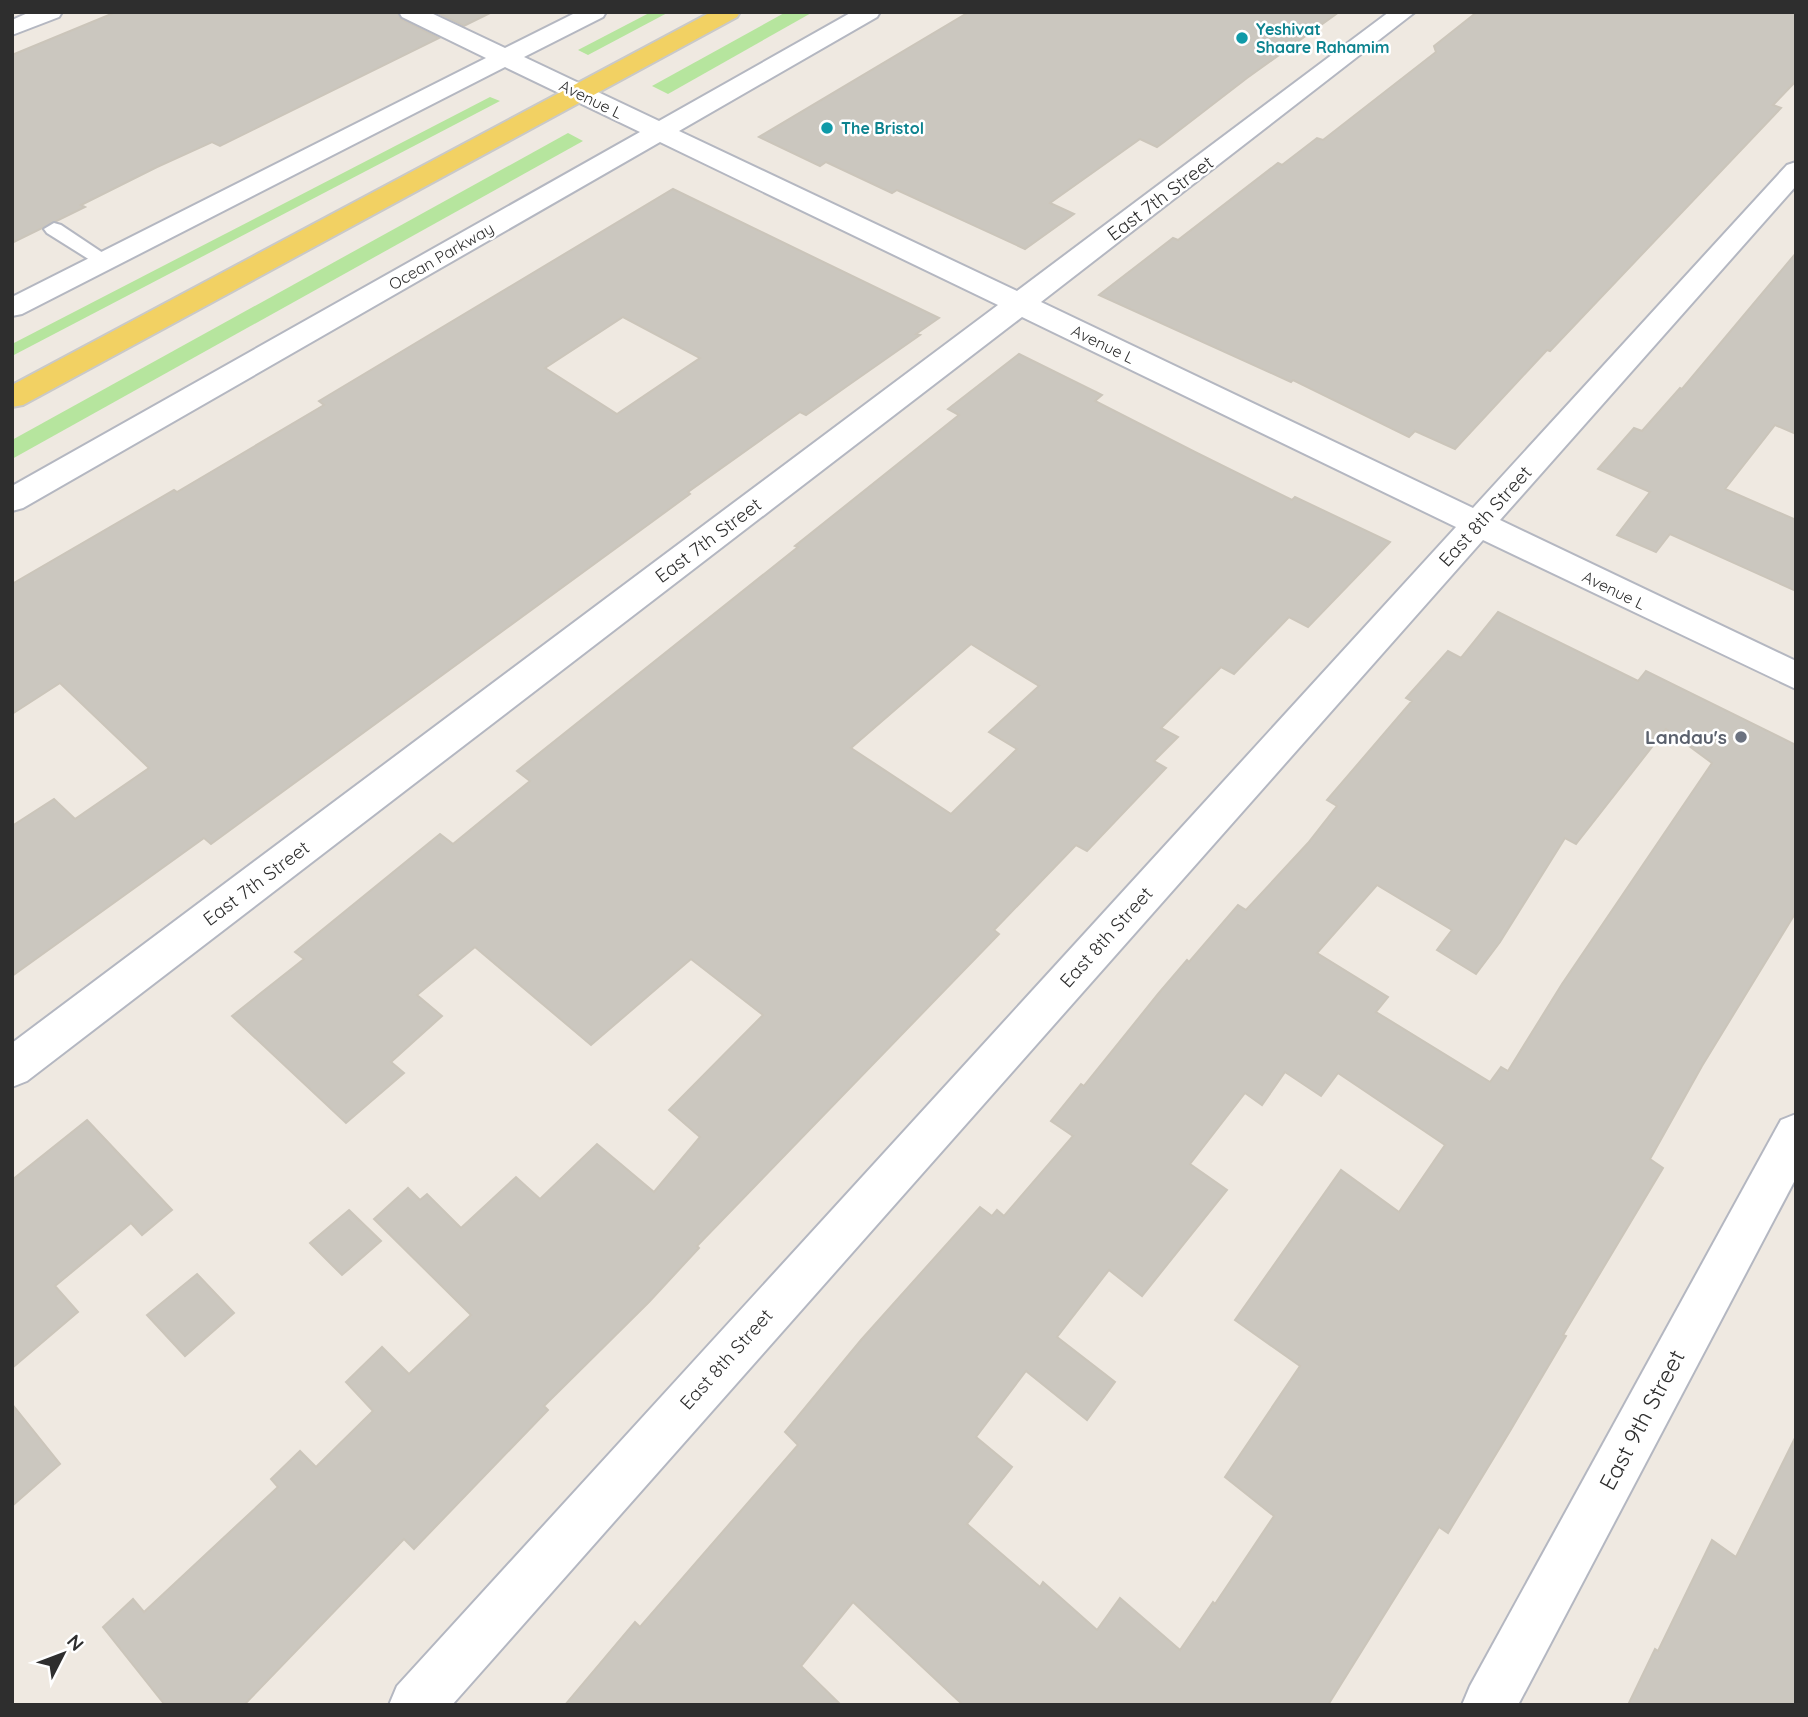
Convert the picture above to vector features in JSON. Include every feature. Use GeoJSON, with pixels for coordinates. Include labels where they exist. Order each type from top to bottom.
{"type":"FeatureCollection","features":[{"type":"Feature","properties":{"kind":"main road"},"geometry":{"type":"LineString","coordinates":[[12,397],[729,12]]}},
{"type":"Feature","properties":{"kind":"street"},"geometry":{"type":"LineString","coordinates":[[12,28],[51,12]]}},
{"type":"Feature","properties":{"kind":"street","name":"Avenue L"},"geometry":{"type":"LineString","coordinates":[[410,12],[1796,676]]}},
{"type":"Feature","properties":{"kind":"street"},"geometry":{"type":"LineString","coordinates":[[12,309],[595,12]]}},
{"type":"Feature","properties":{"kind":"street","name":"Ocean Parkway"},"geometry":{"type":"LineString","coordinates":[[12,499],[869,12]]}},
{"type":"Feature","properties":{"kind":"street","name":"East 7th Street"},"geometry":{"type":"LineString","coordinates":[[12,1068],[1404,12]]}},
{"type":"Feature","properties":{"kind":"street","name":"East 8th Street"},"geometry":{"type":"LineString","coordinates":[[416,1705],[1796,170]]}},
{"type":"Feature","properties":{"kind":"street","name":"East 9th Street"},"geometry":{"type":"LineString","coordinates":[[1489,1705],[1796,1134]]}},
{"type":"Feature","properties":{"kind":"lane"},"geometry":{"type":"LineString","coordinates":[[54,229],[105,261]]}},
{"type":"Feature","properties":{"kind":"green space"},"geometry":{"type":"Polygon","coordinates":[[[651,12],[669,12],[588,55],[578,50],[651,12]]]}},
{"type":"Feature","properties":{"kind":"green space"},"geometry":{"type":"Polygon","coordinates":[[[786,12],[813,12],[668,94],[652,86],[786,12]]]}},
{"type":"Feature","properties":{"kind":"green space"},"geometry":{"type":"Polygon","coordinates":[[[490,97],[500,101],[12,356],[12,344],[490,97]]]}},
{"type":"Feature","properties":{"kind":"green space"},"geometry":{"type":"Polygon","coordinates":[[[568,133],[583,141],[12,459],[12,440],[568,133]]]}},
{"type":"Feature","properties":{"kind":"building"},"geometry":{"type":"Polygon","coordinates":[[[116,12],[397,12],[401,19],[439,38],[220,146],[212,142],[157,167],[12,243],[12,55],[116,12]]]}},
{"type":"Feature","properties":{"kind":"building"},"geometry":{"type":"Polygon","coordinates":[[[436,12],[492,12],[464,26],[436,12]]]}},
{"type":"Feature","properties":{"kind":"building"},"geometry":{"type":"Polygon","coordinates":[[[969,12],[1339,12],[1157,147],[1140,139],[1050,203],[1074,214],[1025,249],[897,190],[892,193],[826,162],[820,166],[759,137],[969,12]]]}},
{"type":"Feature","properties":{"kind":"building"},"geometry":{"type":"Polygon","coordinates":[[[1477,12],[1796,12],[1796,81],[1773,105],[1781,108],[1455,449],[1415,431],[1409,437],[1293,380],[1291,382],[1099,295],[1173,238],[1178,240],[1278,163],[1282,165],[1317,138],[1323,140],[1436,52],[1434,46],[1477,12]]]}},
{"type":"Feature","properties":{"kind":"building"},"geometry":{"type":"Polygon","coordinates":[[[673,189],[939,318],[916,334],[920,335],[806,415],[800,412],[688,492],[690,494],[211,844],[204,838],[12,976],[12,826],[54,799],[75,819],[149,768],[60,683],[12,714],[12,584],[174,490],[177,492],[324,405],[319,401],[673,189]],[[623,317],[545,368],[617,414],[700,358],[623,317]]]}},
{"type":"Feature","properties":{"kind":"building"},"geometry":{"type":"Polygon","coordinates":[[[1796,253],[1796,434],[1775,425],[1725,489],[1796,520],[1796,591],[1670,534],[1656,552],[1617,535],[1650,492],[1598,469],[1634,428],[1642,431],[1680,388],[1682,389],[1796,253]]]}},
{"type":"Feature","properties":{"kind":"building"},"geometry":{"type":"Polygon","coordinates":[[[1019,354],[1102,395],[1095,401],[1195,452],[1292,500],[1295,497],[1390,542],[1308,627],[1289,617],[1234,674],[1221,667],[1161,728],[1178,737],[1154,761],[1166,768],[1087,851],[1076,845],[994,930],[999,934],[697,1246],[699,1248],[649,1302],[544,1406],[548,1410],[414,1549],[404,1539],[244,1705],[165,1705],[103,1627],[133,1599],[144,1612],[278,1487],[271,1479],[300,1451],[316,1467],[373,1411],[346,1382],[382,1347],[409,1374],[471,1315],[374,1219],[408,1188],[420,1200],[427,1194],[461,1228],[516,1177],[540,1199],[597,1144],[654,1192],[700,1137],[669,1110],[763,1015],[691,959],[591,1045],[475,947],[417,995],[442,1016],[391,1062],[404,1073],[346,1123],[232,1016],[304,959],[295,952],[440,834],[453,844],[530,781],[517,771],[959,415],[948,409],[1019,354]],[[971,644],[851,748],[951,814],[1017,749],[989,732],[1039,686],[971,644]]]}},
{"type":"Feature","properties":{"kind":"building"},"geometry":{"type":"Polygon","coordinates":[[[1498,612],[1638,681],[1646,671],[1796,745],[1796,912],[1702,1066],[1650,1159],[1663,1168],[1563,1335],[1566,1336],[1510,1431],[1448,1533],[1439,1527],[1328,1705],[963,1705],[853,1602],[801,1666],[841,1705],[565,1705],[635,1622],[640,1627],[798,1445],[785,1432],[861,1340],[980,1207],[992,1216],[997,1210],[1004,1216],[1073,1136],[1051,1121],[1081,1084],[1084,1086],[1187,960],[1189,962],[1238,905],[1246,910],[1308,843],[1337,806],[1327,800],[1412,701],[1406,698],[1448,651],[1461,658],[1498,612]],[[1666,729],[1576,844],[1565,838],[1500,942],[1476,974],[1437,950],[1452,930],[1377,885],[1317,953],[1388,997],[1376,1012],[1490,1082],[1501,1067],[1508,1071],[1562,984],[1712,763],[1666,729]],[[1285,1072],[1262,1105],[1245,1093],[1190,1164],[1227,1190],[1142,1296],[1109,1270],[1057,1337],[1115,1382],[1087,1420],[1026,1371],[976,1437],[1012,1467],[967,1524],[1040,1587],[1043,1582],[1097,1630],[1120,1598],[1180,1650],[1213,1602],[1215,1604],[1274,1516],[1225,1477],[1300,1366],[1235,1320],[1341,1170],[1399,1212],[1445,1145],[1338,1073],[1321,1096],[1285,1072]]]}},
{"type":"Feature","properties":{"kind":"building"},"geometry":{"type":"Polygon","coordinates":[[[87,1120],[172,1210],[142,1235],[131,1223],[55,1286],[78,1312],[12,1368],[12,1180],[87,1120]]]}},
{"type":"Feature","properties":{"kind":"building"},"geometry":{"type":"Polygon","coordinates":[[[349,1210],[381,1241],[342,1275],[310,1243],[349,1210]]]}},
{"type":"Feature","properties":{"kind":"building"},"geometry":{"type":"Polygon","coordinates":[[[197,1274],[234,1313],[185,1356],[147,1315],[197,1274]]]}},
{"type":"Feature","properties":{"kind":"building"},"geometry":{"type":"Polygon","coordinates":[[[12,1404],[60,1464],[12,1506],[12,1404]]]}},
{"type":"Feature","properties":{"kind":"building"},"geometry":{"type":"Polygon","coordinates":[[[1796,1436],[1796,1705],[1628,1705],[1655,1649],[1658,1651],[1712,1540],[1736,1557],[1796,1436]]]}},
{"type":"Feature","properties":{"kind":"place","name":"Yeshivat Shaare Rahamim"},"geometry":{"type":"Point","coordinates":[1242,38]}},
{"type":"Feature","properties":{"kind":"place","name":"The Bristol"},"geometry":{"type":"Point","coordinates":[827,128]}},
{"type":"Feature","properties":{"kind":"place","name":"Landau's"},"geometry":{"type":"Point","coordinates":[1741,737]}}]}
